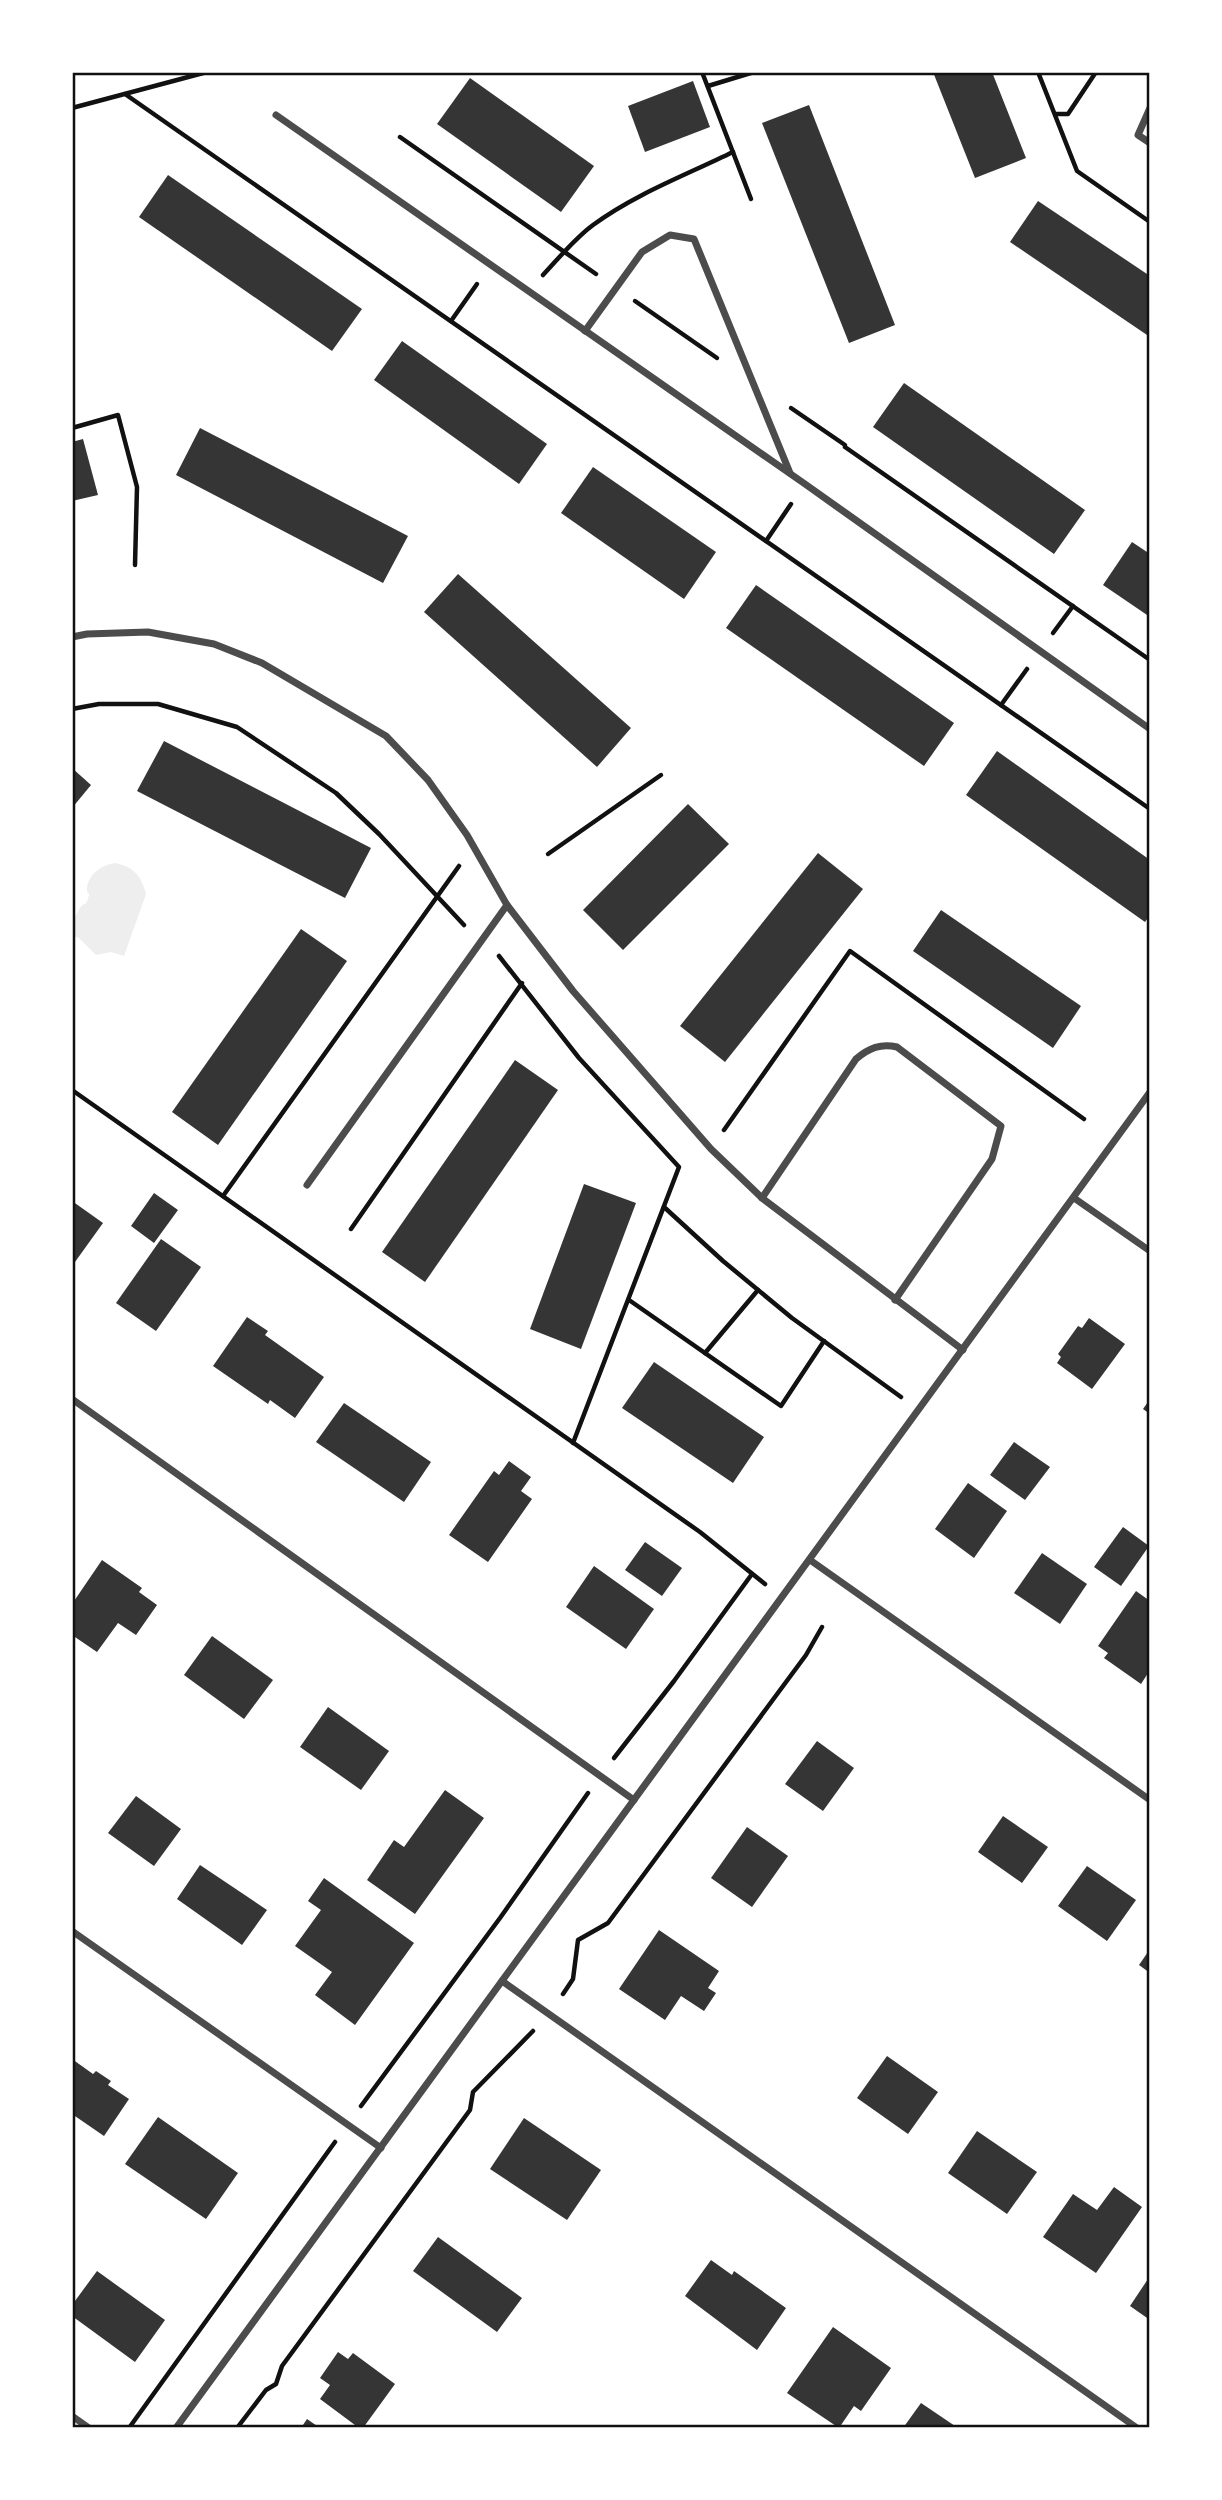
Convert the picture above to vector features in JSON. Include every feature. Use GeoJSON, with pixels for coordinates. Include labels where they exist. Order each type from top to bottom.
{"type":"FeatureCollection","features":[{"type":"Feature","properties":{"kind":"street"},"geometry":{"type":"LineString","coordinates":[[1150,108],[1138,135],[1150,143]]}},
{"type":"Feature","properties":{"kind":"street"},"geometry":{"type":"LineString","coordinates":[[276,116],[1150,729]]}},
{"type":"Feature","properties":{"kind":"street"},"geometry":{"type":"LineString","coordinates":[[585,331],[642,252],[670,234],[694,239],[790,474]]}},
{"type":"Feature","properties":{"kind":"street"},"geometry":{"type":"LineString","coordinates":[[72,637],[148,632],[214,644],[262,663],[386,736],[428,780],[473,846],[507,905],[573,991],[668,1103],[711,1149],[762,1198],[963,1350]]}},
{"type":"Feature","properties":{"kind":"street"},"geometry":{"type":"LineString","coordinates":[[307,1185],[507,905]]}},
{"type":"Feature","properties":{"kind":"street"},"geometry":{"type":"LineString","coordinates":[[762,1198],[856,1059],[875,1047],[897,1047],[982,1110],[1002,1126],[992,1159],[895,1300]]}},
{"type":"Feature","properties":{"kind":"street"},"geometry":{"type":"LineString","coordinates":[[176,2428],[1150,1092]]}},
{"type":"Feature","properties":{"kind":"street"},"geometry":{"type":"LineString","coordinates":[[1074,1198],[1150,1251]]}},
{"type":"Feature","properties":{"kind":"street"},"geometry":{"type":"LineString","coordinates":[[72,1399],[634,1800]]}},
{"type":"Feature","properties":{"kind":"street"},"geometry":{"type":"LineString","coordinates":[[810,1560],[1150,1800]]}},
{"type":"Feature","properties":{"kind":"street"},"geometry":{"type":"LineString","coordinates":[[72,1931],[381,2148]]}},
{"type":"Feature","properties":{"kind":"street"},"geometry":{"type":"LineString","coordinates":[[502,1981],[1137,2428]]}},
{"type":"Feature","properties":{"kind":"street"},"geometry":{"type":"LineString","coordinates":[[72,2416],[89,2428]]}},
{"type":"Feature","properties":{"kind":"path"},"geometry":{"type":"LineString","coordinates":[[72,108],[207,72]]}},
{"type":"Feature","properties":{"kind":"path"},"geometry":{"type":"LineString","coordinates":[[702,72],[751,199]]}},
{"type":"Feature","properties":{"kind":"path"},"geometry":{"type":"LineString","coordinates":[[708,86],[754,72]]}},
{"type":"Feature","properties":{"kind":"path"},"geometry":{"type":"LineString","coordinates":[[1038,72],[1077,171],[1150,222]]}},
{"type":"Feature","properties":{"kind":"path"},"geometry":{"type":"LineString","coordinates":[[1055,114],[1068,114],[1096,72]]}},
{"type":"Feature","properties":{"kind":"path"},"geometry":{"type":"LineString","coordinates":[[125,94],[1150,809]]}},
{"type":"Feature","properties":{"kind":"path"},"geometry":{"type":"LineString","coordinates":[[400,137],[1150,660]]}},
{"type":"Feature","properties":{"kind":"path"},"geometry":{"type":"LineString","coordinates":[[564,251],[592,225],[633,201],[733,152]]}},
{"type":"Feature","properties":{"kind":"path"},"geometry":{"type":"LineString","coordinates":[[451,321],[490,265]]}},
{"type":"Feature","properties":{"kind":"path"},"geometry":{"type":"LineString","coordinates":[[72,428],[118,415],[137,487],[135,565]]}},
{"type":"Feature","properties":{"kind":"path"},"geometry":{"type":"LineString","coordinates":[[766,541],[804,484]]}},
{"type":"Feature","properties":{"kind":"path"},"geometry":{"type":"LineString","coordinates":[[72,709],[99,704],[158,704],[237,727],[336,793],[438,895],[480,942],[503,958],[579,1058],[679,1167],[573,1443]]}},
{"type":"Feature","properties":{"kind":"path"},"geometry":{"type":"LineString","coordinates":[[548,854],[661,775]]}},
{"type":"Feature","properties":{"kind":"path"},"geometry":{"type":"LineString","coordinates":[[223,1196],[473,846]]}},
{"type":"Feature","properties":{"kind":"path"},"geometry":{"type":"LineString","coordinates":[[351,1229],[522,983]]}},
{"type":"Feature","properties":{"kind":"path"},"geometry":{"type":"LineString","coordinates":[[72,1090],[701,1532],[782,1597]]}},
{"type":"Feature","properties":{"kind":"path"},"geometry":{"type":"LineString","coordinates":[[664,1207],[758,1290],[889,1387]]}},
{"type":"Feature","properties":{"kind":"path"},"geometry":{"type":"LineString","coordinates":[[705,1353],[758,1290]]}},
{"type":"Feature","properties":{"kind":"path"},"geometry":{"type":"LineString","coordinates":[[629,1300],[780,1406],[824,1341]]}},
{"type":"Feature","properties":{"kind":"path"},"geometry":{"type":"LineString","coordinates":[[129,2428],[600,1776],[752,1574]]}},
{"type":"Feature","properties":{"kind":"shaded area"},"geometry":{"type":"Polygon","coordinates":[[[115,863],[136,873],[146,894],[124,956],[111,952],[96,955],[79,938],[72,935],[73,925],[78,911],[88,899],[90,878],[101,868],[115,863]]]}},
{"type":"Feature","properties":{"kind":"building"},"geometry":{"type":"Polygon","coordinates":[[[933,72],[992,72],[1026,158],[975,178],[933,72]]]}},
{"type":"Feature","properties":{"kind":"building"},"geometry":{"type":"Polygon","coordinates":[[[470,78],[594,166],[561,212],[437,124],[470,78]]]}},
{"type":"Feature","properties":{"kind":"building"},"geometry":{"type":"Polygon","coordinates":[[[693,81],[710,127],[645,152],[628,106],[693,81]]]}},
{"type":"Feature","properties":{"kind":"building"},"geometry":{"type":"Polygon","coordinates":[[[809,105],[895,325],[849,343],[762,123],[809,105]]]}},
{"type":"Feature","properties":{"kind":"building"},"geometry":{"type":"Polygon","coordinates":[[[168,175],[362,309],[332,351],[139,217],[168,175]]]}},
{"type":"Feature","properties":{"kind":"building"},"geometry":{"type":"Polygon","coordinates":[[[1038,201],[1150,276],[1150,337],[1010,242],[1038,201]]]}},
{"type":"Feature","properties":{"kind":"building"},"geometry":{"type":"Polygon","coordinates":[[[402,341],[547,444],[519,484],[374,380],[402,341]]]}},
{"type":"Feature","properties":{"kind":"building"},"geometry":{"type":"Polygon","coordinates":[[[904,383],[1085,510],[1054,554],[873,427],[904,383]]]}},
{"type":"Feature","properties":{"kind":"building"},"geometry":{"type":"Polygon","coordinates":[[[200,428],[408,536],[383,583],[176,475],[200,428]]]}},
{"type":"Feature","properties":{"kind":"building"},"geometry":{"type":"Polygon","coordinates":[[[83,439],[98,495],[72,501],[72,442],[83,439]]]}},
{"type":"Feature","properties":{"kind":"building"},"geometry":{"type":"Polygon","coordinates":[[[593,467],[716,552],[684,599],[561,513],[593,467]]]}},
{"type":"Feature","properties":{"kind":"building"},"geometry":{"type":"Polygon","coordinates":[[[1132,542],[1150,554],[1150,617],[1103,585],[1132,542]]]}},
{"type":"Feature","properties":{"kind":"building"},"geometry":{"type":"Polygon","coordinates":[[[458,574],[631,728],[597,767],[424,612],[458,574]]]}},
{"type":"Feature","properties":{"kind":"building"},"geometry":{"type":"Polygon","coordinates":[[[756,585],[954,723],[924,766],[726,628],[756,585]]]}},
{"type":"Feature","properties":{"kind":"building"},"geometry":{"type":"Polygon","coordinates":[[[164,741],[371,848],[345,898],[137,791],[164,741]]]}},
{"type":"Feature","properties":{"kind":"building"},"geometry":{"type":"Polygon","coordinates":[[[997,751],[1150,860],[1150,915],[1145,922],[966,795],[997,751]]]}},
{"type":"Feature","properties":{"kind":"building"},"geometry":{"type":"Polygon","coordinates":[[[72,768],[91,785],[72,808],[72,768]]]}},
{"type":"Feature","properties":{"kind":"building"},"geometry":{"type":"Polygon","coordinates":[[[688,804],[729,844],[623,950],[583,910],[688,804]]]}},
{"type":"Feature","properties":{"kind":"building"},"geometry":{"type":"Polygon","coordinates":[[[818,853],[863,889],[725,1062],[680,1026],[818,853]]]}},
{"type":"Feature","properties":{"kind":"building"},"geometry":{"type":"Polygon","coordinates":[[[941,910],[1081,1006],[1053,1048],[913,951],[941,910]]]}},
{"type":"Feature","properties":{"kind":"building"},"geometry":{"type":"Polygon","coordinates":[[[301,929],[347,961],[218,1145],[172,1112],[301,929]]]}},
{"type":"Feature","properties":{"kind":"building"},"geometry":{"type":"Polygon","coordinates":[[[515,1060],[558,1090],[425,1282],[382,1252],[515,1060]]]}},
{"type":"Feature","properties":{"kind":"building"},"geometry":{"type":"Polygon","coordinates":[[[584,1184],[636,1203],[581,1349],[530,1329],[584,1184]]]}},
{"type":"Feature","properties":{"kind":"building"},"geometry":{"type":"Polygon","coordinates":[[[154,1193],[178,1210],[154,1243],[131,1226],[154,1193]]]}},
{"type":"Feature","properties":{"kind":"building"},"geometry":{"type":"Polygon","coordinates":[[[72,1201],[103,1223],[75,1262],[72,1260],[72,1201]]]}},
{"type":"Feature","properties":{"kind":"building"},"geometry":{"type":"Polygon","coordinates":[[[161,1239],[201,1267],[156,1331],[116,1303],[161,1239]]]}},
{"type":"Feature","properties":{"kind":"building"},"geometry":{"type":"Polygon","coordinates":[[[247,1317],[268,1331],[265,1335],[324,1377],[295,1418],[270,1400],[268,1404],[213,1366],[247,1317]]]}},
{"type":"Feature","properties":{"kind":"building"},"geometry":{"type":"Polygon","coordinates":[[[1089,1318],[1125,1344],[1092,1389],[1057,1363],[1061,1357],[1058,1354],[1078,1326],[1082,1328],[1089,1318]]]}},
{"type":"Feature","properties":{"kind":"building"},"geometry":{"type":"Polygon","coordinates":[[[654,1362],[764,1437],[733,1483],[622,1408],[654,1362]]]}},
{"type":"Feature","properties":{"kind":"building"},"geometry":{"type":"Polygon","coordinates":[[[1150,1399],[1150,1414],[1143,1409],[1150,1399]]]}},
{"type":"Feature","properties":{"kind":"building"},"geometry":{"type":"Polygon","coordinates":[[[344,1403],[431,1462],[404,1502],[316,1442],[344,1403]]]}},
{"type":"Feature","properties":{"kind":"building"},"geometry":{"type":"Polygon","coordinates":[[[1014,1442],[1050,1467],[1025,1500],[990,1475],[1014,1442]]]}},
{"type":"Feature","properties":{"kind":"building"},"geometry":{"type":"Polygon","coordinates":[[[509,1461],[531,1477],[521,1491],[532,1499],[488,1562],[449,1535],[494,1471],[499,1475],[509,1461]]]}},
{"type":"Feature","properties":{"kind":"building"},"geometry":{"type":"Polygon","coordinates":[[[968,1483],[1007,1511],[974,1558],[935,1529],[968,1483]]]}},
{"type":"Feature","properties":{"kind":"building"},"geometry":{"type":"Polygon","coordinates":[[[1123,1527],[1149,1546],[1121,1586],[1094,1567],[1123,1527]]]}},
{"type":"Feature","properties":{"kind":"building"},"geometry":{"type":"Polygon","coordinates":[[[645,1542],[682,1568],[662,1596],[625,1570],[645,1542]]]}},
{"type":"Feature","properties":{"kind":"building"},"geometry":{"type":"Polygon","coordinates":[[[1042,1553],[1087,1584],[1060,1624],[1014,1593],[1042,1553]]]}},
{"type":"Feature","properties":{"kind":"building"},"geometry":{"type":"Polygon","coordinates":[[[102,1560],[142,1588],[139,1592],[157,1605],[136,1635],[118,1623],[97,1652],[72,1635],[72,1604],[102,1560]]]}},
{"type":"Feature","properties":{"kind":"building"},"geometry":{"type":"Polygon","coordinates":[[[594,1566],[654,1609],[626,1649],[566,1607],[594,1566]]]}},
{"type":"Feature","properties":{"kind":"building"},"geometry":{"type":"Polygon","coordinates":[[[1136,1591],[1150,1601],[1150,1670],[1141,1684],[1104,1658],[1108,1653],[1098,1646],[1136,1591]]]}},
{"type":"Feature","properties":{"kind":"building"},"geometry":{"type":"Polygon","coordinates":[[[212,1636],[273,1680],[244,1719],[184,1675],[212,1636]]]}},
{"type":"Feature","properties":{"kind":"building"},"geometry":{"type":"Polygon","coordinates":[[[328,1707],[389,1751],[361,1790],[300,1747],[328,1707]]]}},
{"type":"Feature","properties":{"kind":"building"},"geometry":{"type":"Polygon","coordinates":[[[817,1741],[854,1768],[823,1811],[785,1784],[817,1741]]]}},
{"type":"Feature","properties":{"kind":"building"},"geometry":{"type":"Polygon","coordinates":[[[445,1790],[484,1818],[415,1914],[367,1880],[394,1840],[404,1847],[445,1790]]]}},
{"type":"Feature","properties":{"kind":"building"},"geometry":{"type":"Polygon","coordinates":[[[136,1796],[181,1829],[154,1866],[108,1833],[136,1796]]]}},
{"type":"Feature","properties":{"kind":"building"},"geometry":{"type":"Polygon","coordinates":[[[1003,1816],[1048,1847],[1022,1883],[978,1852],[1003,1816]]]}},
{"type":"Feature","properties":{"kind":"building"},"geometry":{"type":"Polygon","coordinates":[[[747,1827],[788,1856],[752,1907],[711,1878],[747,1827]]]}},
{"type":"Feature","properties":{"kind":"building"},"geometry":{"type":"Polygon","coordinates":[[[200,1865],[267,1910],[242,1945],[177,1899],[200,1865]]]}},
{"type":"Feature","properties":{"kind":"building"},"geometry":{"type":"Polygon","coordinates":[[[1087,1866],[1136,1900],[1107,1941],[1058,1906],[1087,1866]]]}},
{"type":"Feature","properties":{"kind":"building"},"geometry":{"type":"Polygon","coordinates":[[[324,1878],[414,1943],[355,2025],[315,1995],[332,1972],[295,1946],[321,1910],[308,1901],[324,1878]]]}},
{"type":"Feature","properties":{"kind":"building"},"geometry":{"type":"Polygon","coordinates":[[[659,1930],[719,1971],[708,1988],[716,1993],[704,2011],[681,1996],[665,2020],[619,1989],[659,1930]]]}},
{"type":"Feature","properties":{"kind":"building"},"geometry":{"type":"Polygon","coordinates":[[[1150,1949],[1150,1973],[1139,1965],[1150,1949]]]}},
{"type":"Feature","properties":{"kind":"building"},"geometry":{"type":"Polygon","coordinates":[[[887,2056],[938,2092],[908,2134],[857,2098],[887,2056]]]}},
{"type":"Feature","properties":{"kind":"building"},"geometry":{"type":"Polygon","coordinates":[[[72,2059],[93,2074],[96,2071],[111,2081],[108,2085],[129,2099],[104,2136],[72,2114],[72,2059]]]}},
{"type":"Feature","properties":{"kind":"building"},"geometry":{"type":"Polygon","coordinates":[[[158,2117],[238,2173],[206,2219],[125,2164],[158,2117]]]}},
{"type":"Feature","properties":{"kind":"building"},"geometry":{"type":"Polygon","coordinates":[[[524,2118],[601,2170],[567,2220],[490,2169],[524,2118]]]}},
{"type":"Feature","properties":{"kind":"building"},"geometry":{"type":"Polygon","coordinates":[[[977,2131],[1037,2172],[1007,2214],[948,2173],[977,2131]]]}},
{"type":"Feature","properties":{"kind":"building"},"geometry":{"type":"Polygon","coordinates":[[[1114,2187],[1142,2207],[1096,2273],[1043,2237],[1073,2194],[1097,2210],[1114,2187]]]}},
{"type":"Feature","properties":{"kind":"building"},"geometry":{"type":"Polygon","coordinates":[[[438,2237],[522,2298],[497,2332],[413,2271],[438,2237]]]}},
{"type":"Feature","properties":{"kind":"building"},"geometry":{"type":"Polygon","coordinates":[[[711,2260],[732,2275],[734,2271],[786,2308],[757,2350],[685,2296],[711,2260]]]}},
{"type":"Feature","properties":{"kind":"building"},"geometry":{"type":"Polygon","coordinates":[[[97,2271],[165,2320],[135,2362],[72,2316],[72,2305],[97,2271]]]}},
{"type":"Feature","properties":{"kind":"building"},"geometry":{"type":"Polygon","coordinates":[[[1150,2276],[1150,2320],[1130,2306],[1150,2276]]]}},
{"type":"Feature","properties":{"kind":"building"},"geometry":{"type":"Polygon","coordinates":[[[833,2327],[891,2368],[861,2411],[854,2406],[839,2428],[787,2393],[833,2327]]]}},
{"type":"Feature","properties":{"kind":"building"},"geometry":{"type":"Polygon","coordinates":[[[338,2352],[348,2359],[353,2353],[395,2384],[363,2428],[359,2428],[320,2399],[330,2385],[320,2378],[338,2352]]]}},
{"type":"Feature","properties":{"kind":"building"},"geometry":{"type":"Polygon","coordinates":[[[921,2403],[958,2428],[903,2428],[921,2403]]]}},
{"type":"Feature","properties":{"kind":"building"},"geometry":{"type":"Polygon","coordinates":[[[307,2419],[320,2428],[301,2428],[307,2419]]]}}]}
